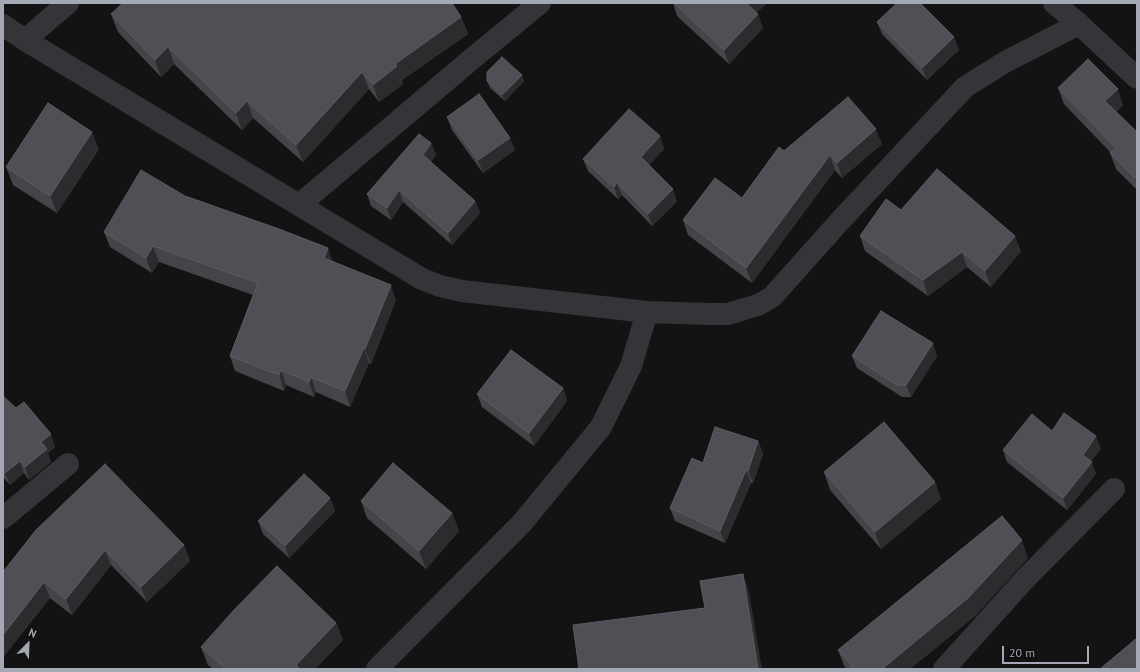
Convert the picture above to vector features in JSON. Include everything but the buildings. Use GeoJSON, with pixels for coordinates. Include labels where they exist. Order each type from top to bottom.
{"type":"FeatureCollection","features":[{"type":"Feature","properties":{"kind":"street"},"geometry":{"type":"LineString","coordinates":[[68,3],[12,36],[422,279],[440,286],[462,291],[647,312],[710,314],[728,314],[758,304],[772,297],[839,222],[965,87],[1004,62],[1079,24]]}},
{"type":"Feature","properties":{"kind":"street"},"geometry":{"type":"LineString","coordinates":[[299,205],[540,3]]}},
{"type":"Feature","properties":{"kind":"street"},"geometry":{"type":"LineString","coordinates":[[1054,3],[1137,78]]}},
{"type":"Feature","properties":{"kind":"street"},"geometry":{"type":"LineString","coordinates":[[377,669],[522,523],[601,426],[630,366],[647,312]]}},
{"type":"Feature","properties":{"kind":"street"},"geometry":{"type":"LineString","coordinates":[[3,518],[68,464]]}},
{"type":"Feature","properties":{"kind":"street"},"geometry":{"type":"LineString","coordinates":[[944,669],[1025,579],[1114,489]]}}]}
